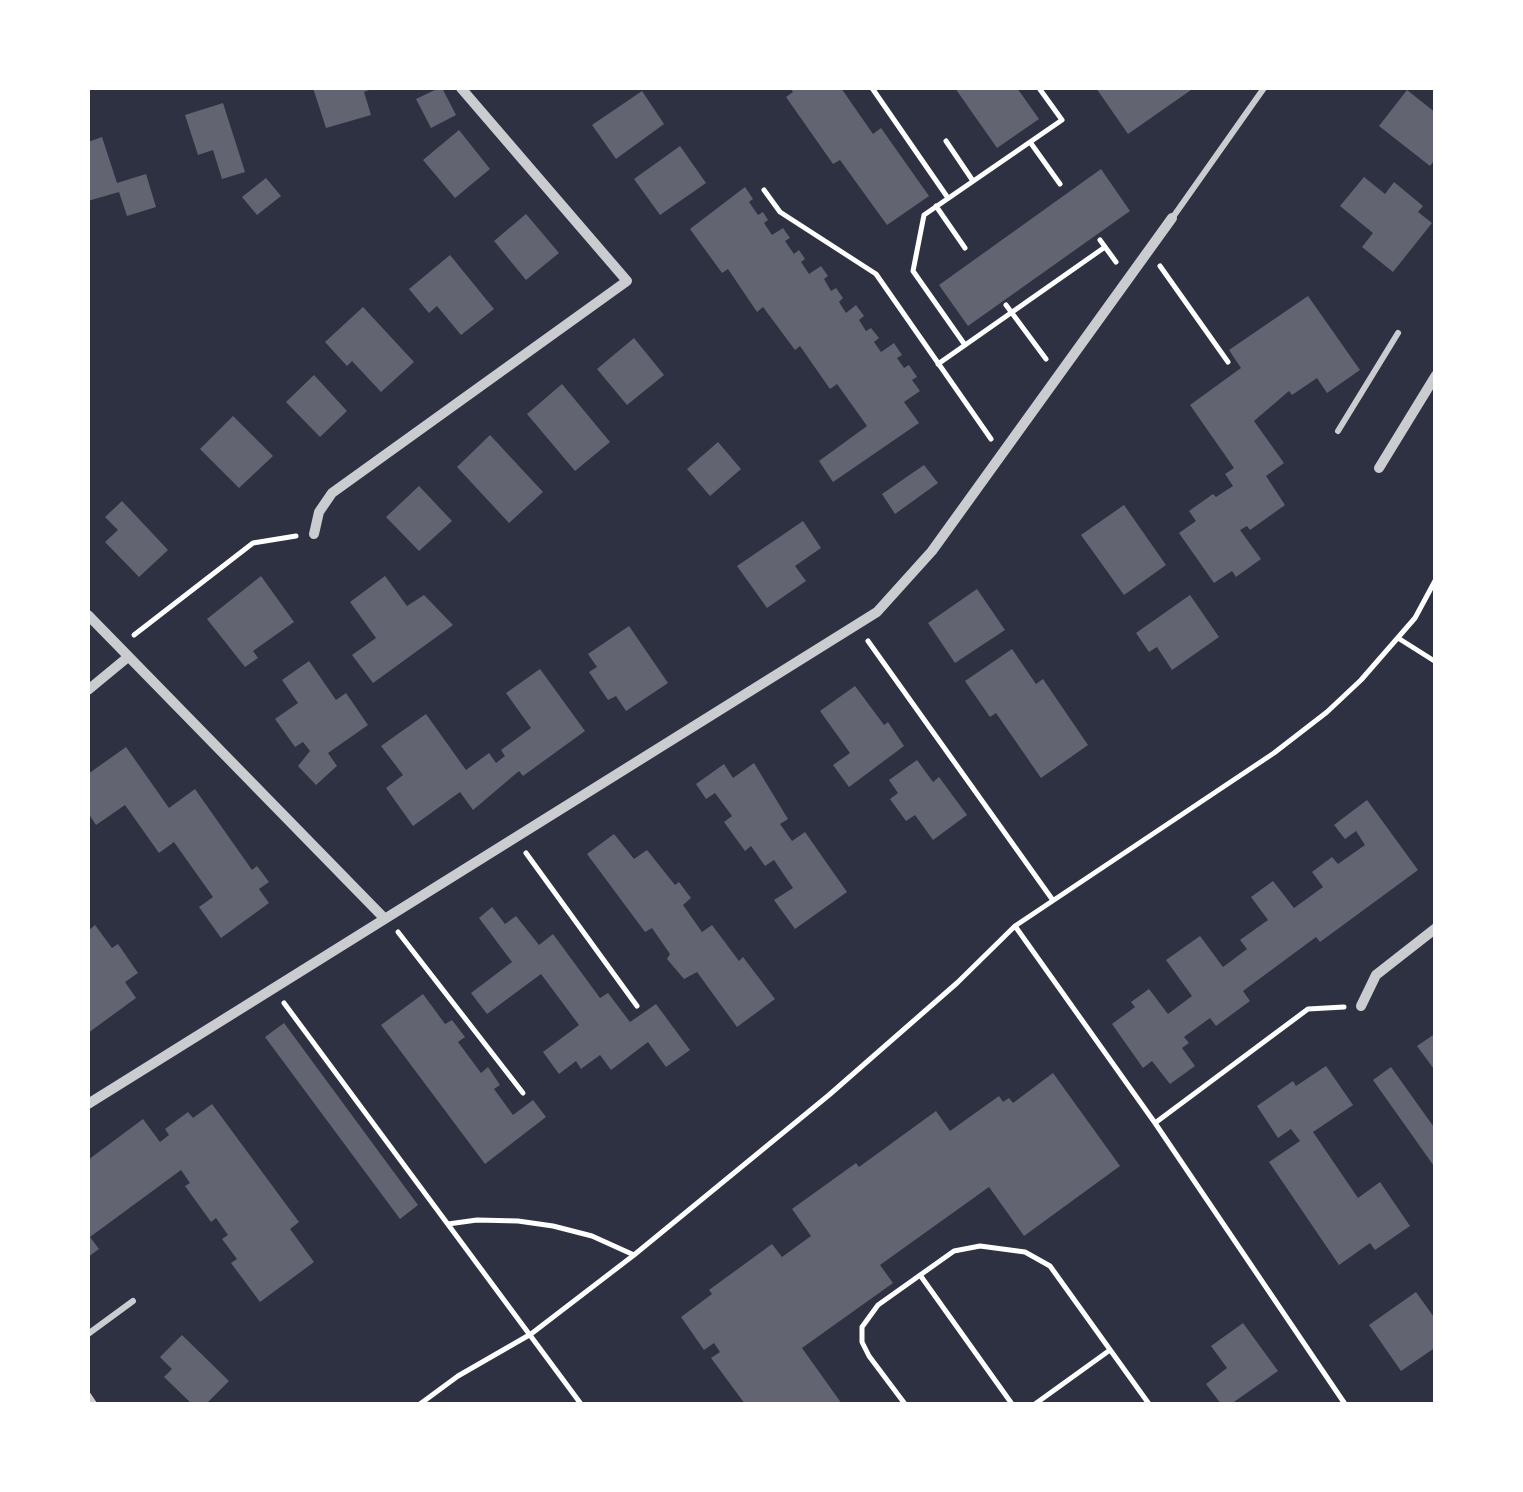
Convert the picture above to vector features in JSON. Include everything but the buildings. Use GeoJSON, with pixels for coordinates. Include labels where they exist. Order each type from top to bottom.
{"type":"FeatureCollection","features":[{"type":"Feature","properties":{"kind":"street"},"geometry":{"type":"LineString","coordinates":[[314,534],[318,512],[332,494],[627,281],[462,88]]}},
{"type":"Feature","properties":{"kind":"street"},"geometry":{"type":"LineString","coordinates":[[88,1104],[858,626],[914,574],[1172,218]]}},
{"type":"Feature","properties":{"kind":"street"},"geometry":{"type":"LineString","coordinates":[[1379,468],[1436,375]]}},
{"type":"Feature","properties":{"kind":"street"},"geometry":{"type":"LineString","coordinates":[[88,615],[385,919]]}},
{"type":"Feature","properties":{"kind":"street"},"geometry":{"type":"LineString","coordinates":[[88,690],[128,657]]}},
{"type":"Feature","properties":{"kind":"street"},"geometry":{"type":"LineString","coordinates":[[1361,1006],[1376,975],[1436,928]]}},
{"type":"Feature","properties":{"kind":"lane"},"geometry":{"type":"LineString","coordinates":[[1172,218],[1264,88]]}},
{"type":"Feature","properties":{"kind":"lane"},"geometry":{"type":"LineString","coordinates":[[1338,431],[1398,333]]}},
{"type":"Feature","properties":{"kind":"lane"},"geometry":{"type":"LineString","coordinates":[[88,1334],[132,1301]]}},
{"type":"Feature","properties":{"kind":"lane"},"geometry":{"type":"LineString","coordinates":[[88,1395],[94,1404]]}},
{"type":"Feature","properties":{"kind":"path"},"geometry":{"type":"LineString","coordinates":[[865,95],[872,88],[948,198]]}},
{"type":"Feature","properties":{"kind":"path"},"geometry":{"type":"LineString","coordinates":[[965,345],[913,271],[924,214],[1062,120],[1039,88]]}},
{"type":"Feature","properties":{"kind":"path"},"geometry":{"type":"LineString","coordinates":[[946,141],[974,181]]}},
{"type":"Feature","properties":{"kind":"path"},"geometry":{"type":"LineString","coordinates":[[1030,142],[1060,184]]}},
{"type":"Feature","properties":{"kind":"path"},"geometry":{"type":"LineString","coordinates":[[764,190],[780,212],[876,274],[1002,454]]}},
{"type":"Feature","properties":{"kind":"path"},"geometry":{"type":"LineString","coordinates":[[936,206],[965,248]]}},
{"type":"Feature","properties":{"kind":"path"},"geometry":{"type":"LineString","coordinates":[[938,364],[1105,248]]}},
{"type":"Feature","properties":{"kind":"path"},"geometry":{"type":"LineString","coordinates":[[1149,251],[1228,362]]}},
{"type":"Feature","properties":{"kind":"path"},"geometry":{"type":"LineString","coordinates":[[1006,305],[1058,376]]}},
{"type":"Feature","properties":{"kind":"path"},"geometry":{"type":"LineString","coordinates":[[118,647],[253,543],[314,534]]}},
{"type":"Feature","properties":{"kind":"path"},"geometry":{"type":"LineString","coordinates":[[420,1404],[458,1376],[531,1334],[634,1255],[830,1096],[1015,926],[1274,754],[1361,680],[1415,618],[1436,580]]}},
{"type":"Feature","properties":{"kind":"path"},"geometry":{"type":"LineString","coordinates":[[858,626],[1052,899]]}},
{"type":"Feature","properties":{"kind":"path"},"geometry":{"type":"LineString","coordinates":[[1398,638],[1436,662]]}},
{"type":"Feature","properties":{"kind":"path"},"geometry":{"type":"LineString","coordinates":[[515,838],[636,1006]]}},
{"type":"Feature","properties":{"kind":"path"},"geometry":{"type":"LineString","coordinates":[[385,919],[408,942],[523,1093]]}},
{"type":"Feature","properties":{"kind":"path"},"geometry":{"type":"LineString","coordinates":[[1015,926],[1345,1404]]}},
{"type":"Feature","properties":{"kind":"path"},"geometry":{"type":"LineString","coordinates":[[274,988],[582,1404]]}},
{"type":"Feature","properties":{"kind":"path"},"geometry":{"type":"LineString","coordinates":[[1154,1123],[1308,1009],[1361,1006]]}},
{"type":"Feature","properties":{"kind":"path"},"geometry":{"type":"LineString","coordinates":[[448,1224],[477,1220],[552,1226],[592,1236],[634,1255]]}},
{"type":"Feature","properties":{"kind":"path"},"geometry":{"type":"LineString","coordinates":[[905,1404],[862,1342],[862,1327],[878,1305],[954,1251],[968,1246],[998,1246],[1025,1252],[1050,1266],[1149,1404]]}},
{"type":"Feature","properties":{"kind":"path"},"geometry":{"type":"LineString","coordinates":[[920,1275],[1012,1404]]}},
{"type":"Feature","properties":{"kind":"path"},"geometry":{"type":"LineString","coordinates":[[1036,1404],[1110,1350]]}}]}
